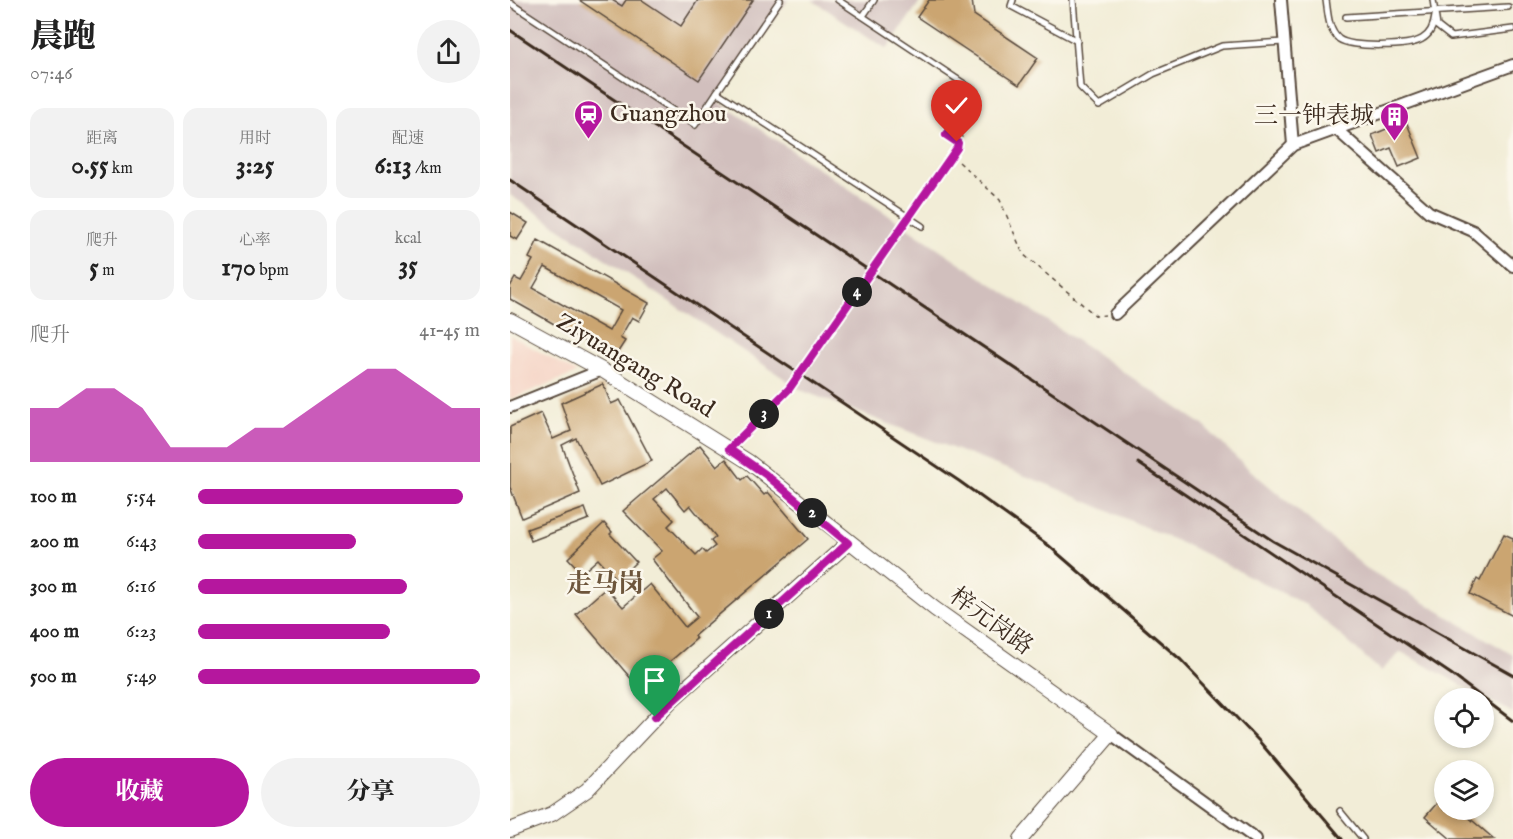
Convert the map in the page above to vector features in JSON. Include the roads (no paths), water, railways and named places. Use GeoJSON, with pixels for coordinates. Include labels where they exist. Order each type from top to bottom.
{"type":"FeatureCollection","features":[{"type":"Feature","properties":{"kind":"street"},"geometry":{"type":"LineString","coordinates":[[1281,0],[1293,145]]}},
{"type":"Feature","properties":{"kind":"street"},"geometry":{"type":"LineString","coordinates":[[1115,314],[1293,145],[1513,65]]}},
{"type":"Feature","properties":{"kind":"street"},"geometry":{"type":"LineString","coordinates":[[1336,129],[1429,212],[1473,231],[1513,266]]}},
{"type":"Feature","properties":{"kind":"street","name":"Ziyuangang Road"},"geometry":{"type":"LineString","coordinates":[[510,320],[602,370],[729,449],[780,486],[848,543]]}},
{"type":"Feature","properties":{"kind":"street"},"geometry":{"type":"LineString","coordinates":[[510,407],[602,370]]}},
{"type":"Feature","properties":{"kind":"street"},"geometry":{"type":"LineString","coordinates":[[510,830],[552,814],[587,790],[671,701],[848,543]]}},
{"type":"Feature","properties":{"kind":"street","name":"梓元岗路"},"geometry":{"type":"LineString","coordinates":[[848,543],[934,609],[1110,734]]}},
{"type":"Feature","properties":{"kind":"street"},"geometry":{"type":"LineString","coordinates":[[1029,836],[1110,734],[1256,839]]}},
{"type":"Feature","properties":{"kind":"lane"},"geometry":{"type":"LineString","coordinates":[[510,3],[695,125],[780,0]]}},
{"type":"Feature","properties":{"kind":"lane"},"geometry":{"type":"LineString","coordinates":[[838,0],[975,91],[954,121]]}},
{"type":"Feature","properties":{"kind":"lane"},"geometry":{"type":"LineString","coordinates":[[863,16],[874,0]]}},
{"type":"Feature","properties":{"kind":"lane"},"geometry":{"type":"LineString","coordinates":[[1013,0],[1011,6],[1077,41]]}},
{"type":"Feature","properties":{"kind":"lane"},"geometry":{"type":"LineString","coordinates":[[1073,0],[1080,87],[1099,106],[1153,74],[1222,46],[1284,42]]}},
{"type":"Feature","properties":{"kind":"lane"},"geometry":{"type":"LineString","coordinates":[[1326,0],[1329,23],[1335,34],[1340,40],[1355,45],[1420,41],[1431,30],[1434,14]]}},
{"type":"Feature","properties":{"kind":"lane"},"geometry":{"type":"LineString","coordinates":[[1433,0],[1437,26],[1451,37],[1513,29]]}},
{"type":"Feature","properties":{"kind":"lane"},"geometry":{"type":"LineString","coordinates":[[1346,17],[1434,14],[1508,7]]}},
{"type":"Feature","properties":{"kind":"lane"},"geometry":{"type":"LineString","coordinates":[[717,92],[922,226]]}},
{"type":"Feature","properties":{"kind":"lane"},"geometry":{"type":"LineString","coordinates":[[1340,811],[1363,839]]}},
{"type":"Feature","properties":{"kind":"railway"},"geometry":{"type":"LineString","coordinates":[[510,30],[1273,541],[1513,675]]}},
{"type":"Feature","properties":{"kind":"railway"},"geometry":{"type":"LineString","coordinates":[[510,180],[959,481],[1048,545],[1181,660],[1259,741],[1342,839]]}},
{"type":"Feature","properties":{"kind":"railway"},"geometry":{"type":"LineString","coordinates":[[1138,463],[1451,674],[1513,721]]}},
{"type":"Feature","properties":{"kind":"place","name":"Guangzhou"},"geometry":{"type":"Point","coordinates":[589,140]}},
{"type":"Feature","properties":{"kind":"place","name":"三一钟表城"},"geometry":{"type":"Point","coordinates":[1395,142]}},
{"type":"Feature","properties":{"kind":"district","name":"走马岗"},"geometry":{"type":"Point","coordinates":[605,584]}}]}
